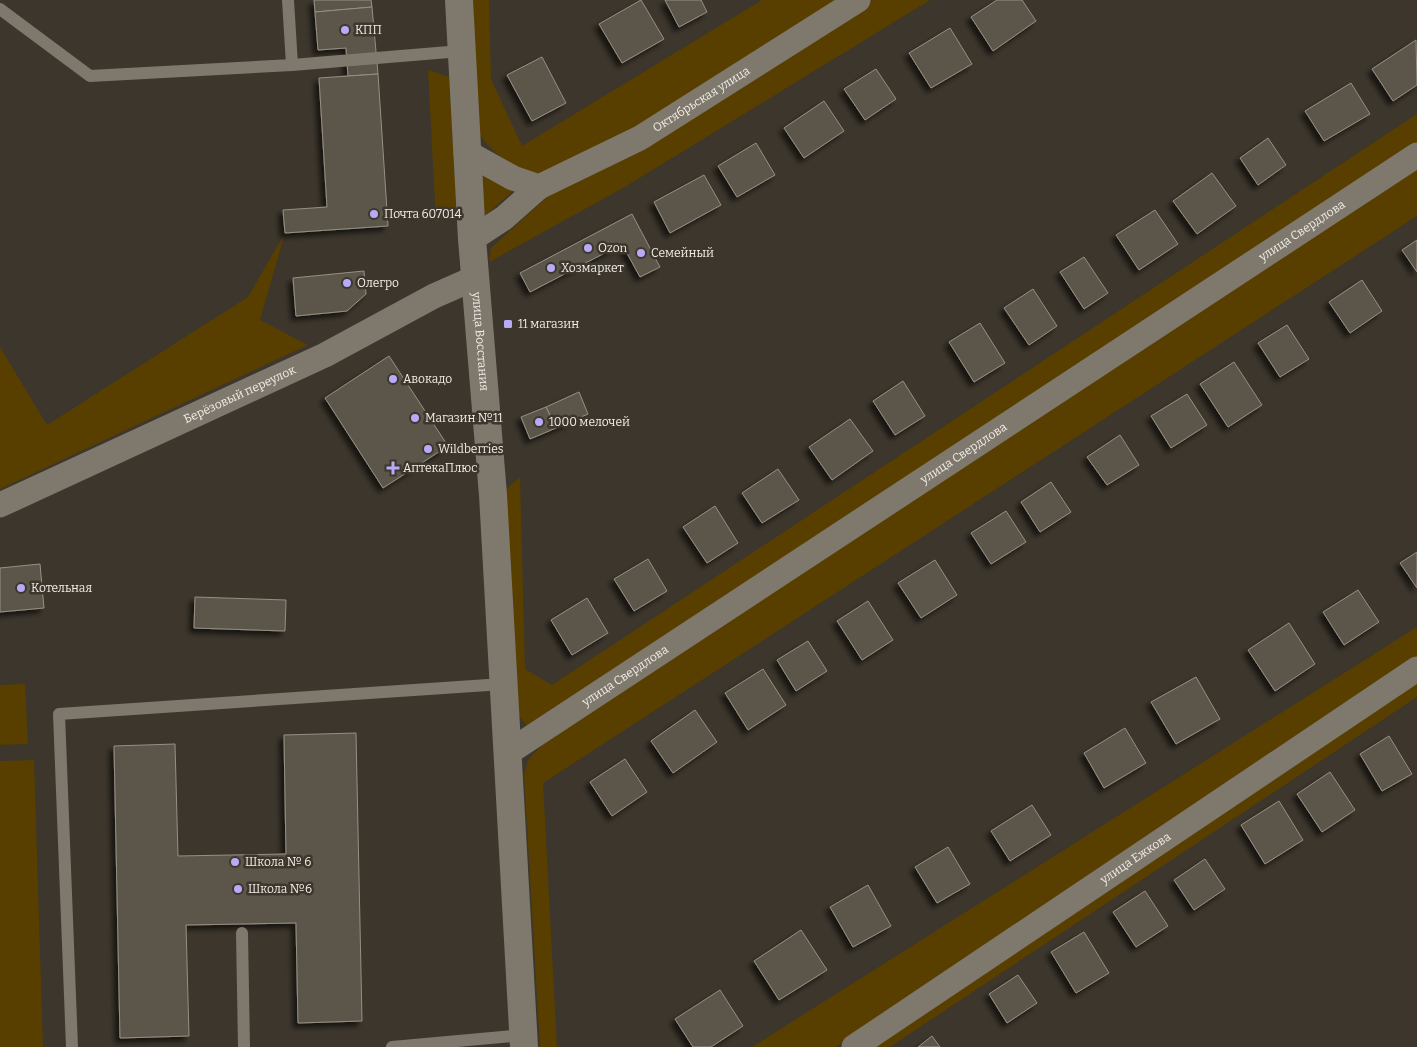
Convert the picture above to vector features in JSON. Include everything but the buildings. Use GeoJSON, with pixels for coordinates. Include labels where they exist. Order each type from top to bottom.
{"type":"FeatureCollection","features":[{"type":"Feature","properties":{"kind":"main road","name":"улица Восстания"},"geometry":{"type":"LineString","coordinates":[[459,0],[466,152],[493,495],[524,1041]]}},
{"type":"Feature","properties":{"kind":"street","name":"Октябрьская улица"},"geometry":{"type":"LineString","coordinates":[[472,238],[504,218],[538,187],[640,138],[858,0]]}},
{"type":"Feature","properties":{"kind":"street"},"geometry":{"type":"LineString","coordinates":[[466,152],[512,178],[538,187]]}},
{"type":"Feature","properties":{"kind":"street","name":"улица Свердлова"},"geometry":{"type":"LineString","coordinates":[[509,752],[1417,156]]}},
{"type":"Feature","properties":{"kind":"street","name":"Берёзовый переулок"},"geometry":{"type":"LineString","coordinates":[[0,505],[325,355],[434,296],[475,278]]}},
{"type":"Feature","properties":{"kind":"street","name":"улица Ежкова"},"geometry":{"type":"LineString","coordinates":[[854,1047],[1417,669]]}},
{"type":"Feature","properties":{"kind":"lane"},"geometry":{"type":"LineString","coordinates":[[288,0],[292,65]]}},
{"type":"Feature","properties":{"kind":"lane"},"geometry":{"type":"LineString","coordinates":[[0,9],[90,76],[292,65],[461,51]]}},
{"type":"Feature","properties":{"kind":"lane"},"geometry":{"type":"LineString","coordinates":[[72,1047],[59,714],[503,684]]}},
{"type":"Feature","properties":{"kind":"lane"},"geometry":{"type":"LineString","coordinates":[[242,933],[244,1047]]}},
{"type":"Feature","properties":{"kind":"lane"},"geometry":{"type":"LineString","coordinates":[[392,1047],[524,1041]]}},
{"type":"Feature","properties":{"kind":"shaded area"},"geometry":{"type":"Polygon","coordinates":[[[472,0],[489,0],[491,79],[522,146],[762,0],[840,0],[636,128],[542,175],[514,165],[498,155],[478,133],[472,0]]]}},
{"type":"Feature","properties":{"kind":"shaded area"},"geometry":{"type":"Polygon","coordinates":[[[872,0],[930,0],[623,188],[489,262],[491,248],[549,195],[645,143],[872,0]]]}},
{"type":"Feature","properties":{"kind":"shaded area"},"geometry":{"type":"Polygon","coordinates":[[[428,70],[449,77],[457,211],[436,222],[428,70]]]}},
{"type":"Feature","properties":{"kind":"shaded area"},"geometry":{"type":"Polygon","coordinates":[[[1417,114],[1417,146],[527,726],[519,716],[505,490],[520,477],[525,669],[552,685],[1417,114]]]}},
{"type":"Feature","properties":{"kind":"shaded area"},"geometry":{"type":"Polygon","coordinates":[[[1417,166],[1417,216],[543,783],[557,1047],[540,1047],[524,775],[528,760],[542,745],[1417,166]]]}},
{"type":"Feature","properties":{"kind":"shaded area"},"geometry":{"type":"Polygon","coordinates":[[[481,174],[516,188],[485,216],[481,174]]]}},
{"type":"Feature","properties":{"kind":"shaded area"},"geometry":{"type":"Polygon","coordinates":[[[285,233],[260,320],[308,345],[0,489],[0,347],[47,425],[248,297],[285,233]]]}},
{"type":"Feature","properties":{"kind":"shaded area"},"geometry":{"type":"Polygon","coordinates":[[[1417,627],[1417,657],[836,1047],[752,1047],[1417,627]]]}},
{"type":"Feature","properties":{"kind":"shaded area"},"geometry":{"type":"Polygon","coordinates":[[[1417,678],[1417,697],[890,1047],[868,1047],[1417,678]]]}},
{"type":"Feature","properties":{"kind":"shaded area"},"geometry":{"type":"Polygon","coordinates":[[[25,684],[28,744],[0,745],[0,685],[25,684]]]}},
{"type":"Feature","properties":{"kind":"shaded area"},"geometry":{"type":"Polygon","coordinates":[[[34,760],[43,1047],[0,1047],[0,761],[34,760]]]}},
{"type":"Feature","properties":{"kind":"place","name":"КПП"},"geometry":{"type":"Point","coordinates":[345,30]}},
{"type":"Feature","properties":{"kind":"place","name":"Почта 607014"},"geometry":{"type":"Point","coordinates":[374,214]}},
{"type":"Feature","properties":{"kind":"place","name":"Ozon"},"geometry":{"type":"Point","coordinates":[588,248]}},
{"type":"Feature","properties":{"kind":"place","name":"Семейный"},"geometry":{"type":"Point","coordinates":[641,253]}},
{"type":"Feature","properties":{"kind":"place","name":"Хозмаркет"},"geometry":{"type":"Point","coordinates":[551,268]}},
{"type":"Feature","properties":{"kind":"place","name":"Олегро"},"geometry":{"type":"Point","coordinates":[347,283]}},
{"type":"Feature","properties":{"kind":"place","name":"11 магазин"},"geometry":{"type":"Point","coordinates":[508,324]}},
{"type":"Feature","properties":{"kind":"place","name":"Авокадо"},"geometry":{"type":"Point","coordinates":[393,379]}},
{"type":"Feature","properties":{"kind":"place","name":"Магазин №11"},"geometry":{"type":"Point","coordinates":[415,418]}},
{"type":"Feature","properties":{"kind":"place","name":"1000 мелочей"},"geometry":{"type":"Point","coordinates":[539,422]}},
{"type":"Feature","properties":{"kind":"place","name":"Wildberries"},"geometry":{"type":"Point","coordinates":[428,449]}},
{"type":"Feature","properties":{"kind":"place","name":"АптекаПлюс"},"geometry":{"type":"Point","coordinates":[393,468]}},
{"type":"Feature","properties":{"kind":"place","name":"Котельная"},"geometry":{"type":"Point","coordinates":[21,588]}},
{"type":"Feature","properties":{"kind":"place","name":"Школа № 6"},"geometry":{"type":"Point","coordinates":[235,862]}},
{"type":"Feature","properties":{"kind":"place","name":"Школа №6"},"geometry":{"type":"Point","coordinates":[238,889]}}]}
